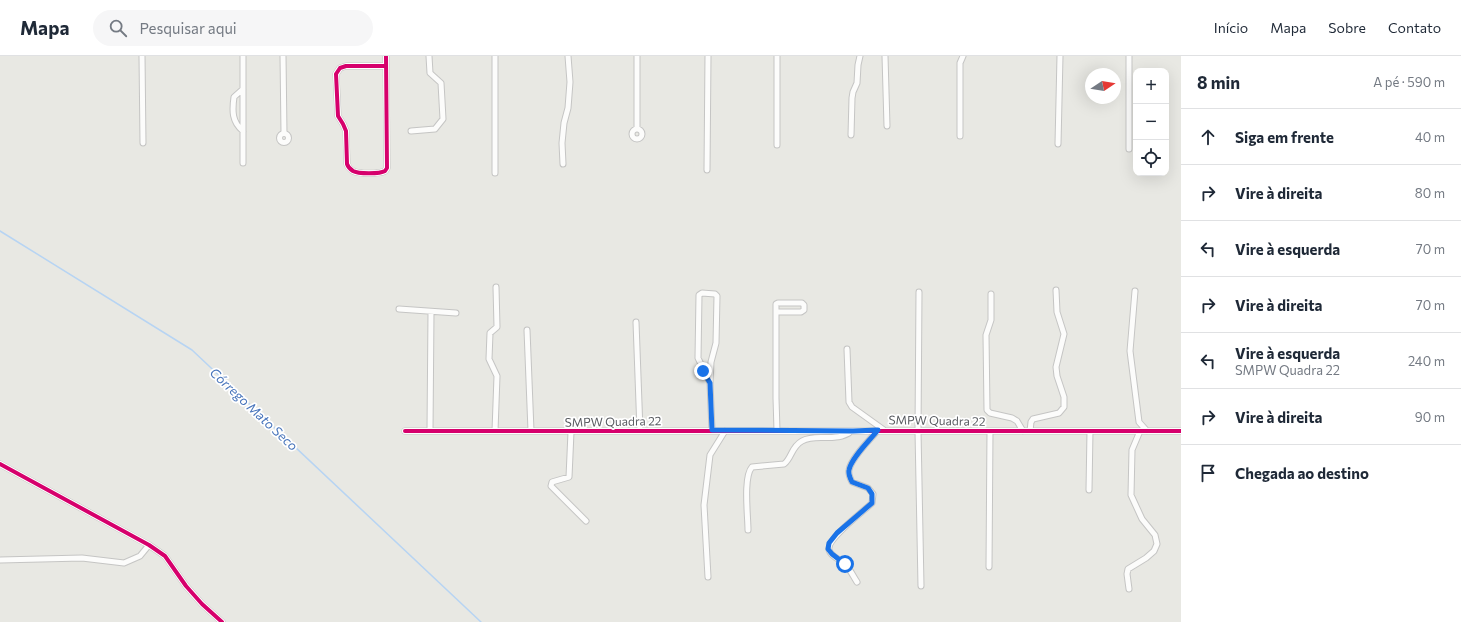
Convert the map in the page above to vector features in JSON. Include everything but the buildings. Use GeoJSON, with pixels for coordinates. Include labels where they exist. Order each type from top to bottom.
{"type":"FeatureCollection","features":[{"type":"Feature","properties":{"kind":"street"},"geometry":{"type":"LineString","coordinates":[[142,56],[143,143]]}},
{"type":"Feature","properties":{"kind":"street"},"geometry":{"type":"LineString","coordinates":[[243,56],[243,164]]}},
{"type":"Feature","properties":{"kind":"street"},"geometry":{"type":"LineString","coordinates":[[283,56],[284,133]]}},
{"type":"Feature","properties":{"kind":"street"},"geometry":{"type":"LineString","coordinates":[[386,56],[386,66],[386,168],[385,171],[380,173],[355,172],[349,168],[347,164],[346,131],[338,116],[336,74],[340,68],[346,66],[386,66]]}},
{"type":"Feature","properties":{"kind":"street"},"geometry":{"type":"LineString","coordinates":[[411,131],[435,129],[442,119],[441,82],[430,73],[429,56]]}},
{"type":"Feature","properties":{"kind":"street"},"geometry":{"type":"LineString","coordinates":[[495,56],[495,173]]}},
{"type":"Feature","properties":{"kind":"street"},"geometry":{"type":"LineString","coordinates":[[563,164],[562,143],[564,123],[568,108],[570,82],[568,56]]}},
{"type":"Feature","properties":{"kind":"street"},"geometry":{"type":"LineString","coordinates":[[637,56],[637,128]]}},
{"type":"Feature","properties":{"kind":"street"},"geometry":{"type":"LineString","coordinates":[[707,170],[708,56]]}},
{"type":"Feature","properties":{"kind":"street"},"geometry":{"type":"LineString","coordinates":[[777,56],[777,145]]}},
{"type":"Feature","properties":{"kind":"street"},"geometry":{"type":"LineString","coordinates":[[851,134],[852,98],[857,83],[860,56]]}},
{"type":"Feature","properties":{"kind":"street"},"geometry":{"type":"LineString","coordinates":[[885,56],[887,126]]}},
{"type":"Feature","properties":{"kind":"street"},"geometry":{"type":"LineString","coordinates":[[960,136],[960,63],[963,56]]}},
{"type":"Feature","properties":{"kind":"street"},"geometry":{"type":"LineString","coordinates":[[1058,144],[1060,56]]}},
{"type":"Feature","properties":{"kind":"street"},"geometry":{"type":"LineString","coordinates":[[1129,56],[1129,149]]}},
{"type":"Feature","properties":{"kind":"street"},"geometry":{"type":"LineString","coordinates":[[243,90],[234,97],[235,123],[243,131]]}},
{"type":"Feature","properties":{"kind":"street"},"geometry":{"type":"LineString","coordinates":[[495,431],[497,376],[489,359],[490,333],[497,327],[496,287]]}},
{"type":"Feature","properties":{"kind":"street"},"geometry":{"type":"LineString","coordinates":[[1030,431],[1031,422],[1034,419],[1056,414],[1062,411],[1064,407],[1064,397],[1057,376],[1056,367],[1064,334],[1057,312],[1056,290]]}},
{"type":"Feature","properties":{"kind":"street"},"geometry":{"type":"LineString","coordinates":[[1135,291],[1130,351],[1139,422],[1147,431]]}},
{"type":"Feature","properties":{"kind":"street"},"geometry":{"type":"LineString","coordinates":[[920,292],[918,431],[921,586]]}},
{"type":"Feature","properties":{"kind":"street"},"geometry":{"type":"LineString","coordinates":[[710,383],[698,358],[699,295],[702,293],[715,294],[717,296],[716,343],[710,383],[712,430]]}},
{"type":"Feature","properties":{"kind":"street"},"geometry":{"type":"LineString","coordinates":[[991,294],[991,320],[986,334],[987,410],[990,413],[1015,419],[1023,431]]}},
{"type":"Feature","properties":{"kind":"street"},"geometry":{"type":"LineString","coordinates":[[783,303],[783,312]]}},
{"type":"Feature","properties":{"kind":"street"},"geometry":{"type":"LineString","coordinates":[[776,312],[801,312],[804,310],[804,305],[802,303],[776,304],[776,312],[776,398],[778,431]]}},
{"type":"Feature","properties":{"kind":"street"},"geometry":{"type":"LineString","coordinates":[[398,309],[456,313]]}},
{"type":"Feature","properties":{"kind":"street"},"geometry":{"type":"LineString","coordinates":[[430,312],[430,430]]}},
{"type":"Feature","properties":{"kind":"street"},"geometry":{"type":"LineString","coordinates":[[636,322],[640,431]]}},
{"type":"Feature","properties":{"kind":"street"},"geometry":{"type":"LineString","coordinates":[[527,330],[531,431]]}},
{"type":"Feature","properties":{"kind":"street"},"geometry":{"type":"LineString","coordinates":[[847,349],[849,402],[852,407],[881,430],[857,456],[849,468],[849,475],[852,482],[868,488],[872,494],[872,503],[837,533],[829,543],[828,549],[845,564],[857,582]]}},
{"type":"Feature","properties":{"kind":"street","name":"SMPW Quadra 22"},"geometry":{"type":"LineString","coordinates":[[405,431],[1181,431]]}},
{"type":"Feature","properties":{"kind":"street"},"geometry":{"type":"LineString","coordinates":[[708,577],[704,505],[710,455],[725,431]]}},
{"type":"Feature","properties":{"kind":"street"},"geometry":{"type":"LineString","coordinates":[[748,530],[747,486],[752,467],[784,464],[787,462],[794,447],[802,441],[811,438],[837,437],[853,431]]}},
{"type":"Feature","properties":{"kind":"street"},"geometry":{"type":"LineString","coordinates":[[989,567],[990,431]]}},
{"type":"Feature","properties":{"kind":"street"},"geometry":{"type":"LineString","coordinates":[[1089,490],[1090,431]]}},
{"type":"Feature","properties":{"kind":"street"},"geometry":{"type":"LineString","coordinates":[[1129,589],[1127,574],[1128,569],[1146,558],[1154,551],[1157,544],[1155,535],[1142,519],[1131,495],[1132,450],[1140,431]]}},
{"type":"Feature","properties":{"kind":"street"},"geometry":{"type":"LineString","coordinates":[[571,432],[569,477],[552,482],[551,486],[586,521]]}},
{"type":"Feature","properties":{"kind":"street"},"geometry":{"type":"LineString","coordinates":[[0,464],[149,545],[165,556],[186,586],[202,604],[222,622]]}},
{"type":"Feature","properties":{"kind":"street"},"geometry":{"type":"LineString","coordinates":[[0,560],[82,558],[124,563],[140,556],[149,545]]}},
{"type":"Feature","properties":{"kind":"waterway","name":"Córrego Mato Seco"},"geometry":{"type":"LineString","coordinates":[[0,231],[192,350],[481,622]]}},
{"type":"Feature","properties":{"kind":"cycle path"},"geometry":{"type":"LineString","coordinates":[[386,56],[387,168],[385,171],[379,173],[356,172],[350,169],[347,164],[346,131],[338,116],[336,74],[340,68],[346,66],[386,66]]}},
{"type":"Feature","properties":{"kind":"cycle path"},"geometry":{"type":"LineString","coordinates":[[405,431],[1181,431]]}},
{"type":"Feature","properties":{"kind":"cycle path"},"geometry":{"type":"LineString","coordinates":[[0,464],[149,545],[165,556],[186,586],[202,604],[222,622]]}},
{"type":"Feature","properties":{"kind":"route"},"geometry":{"type":"LineString","coordinates":[[703,371],[710,383],[712,430],[878,430],[849,468],[849,475],[852,482],[868,488],[872,494],[872,503],[837,533],[829,543],[828,549],[845,564]]}}]}
